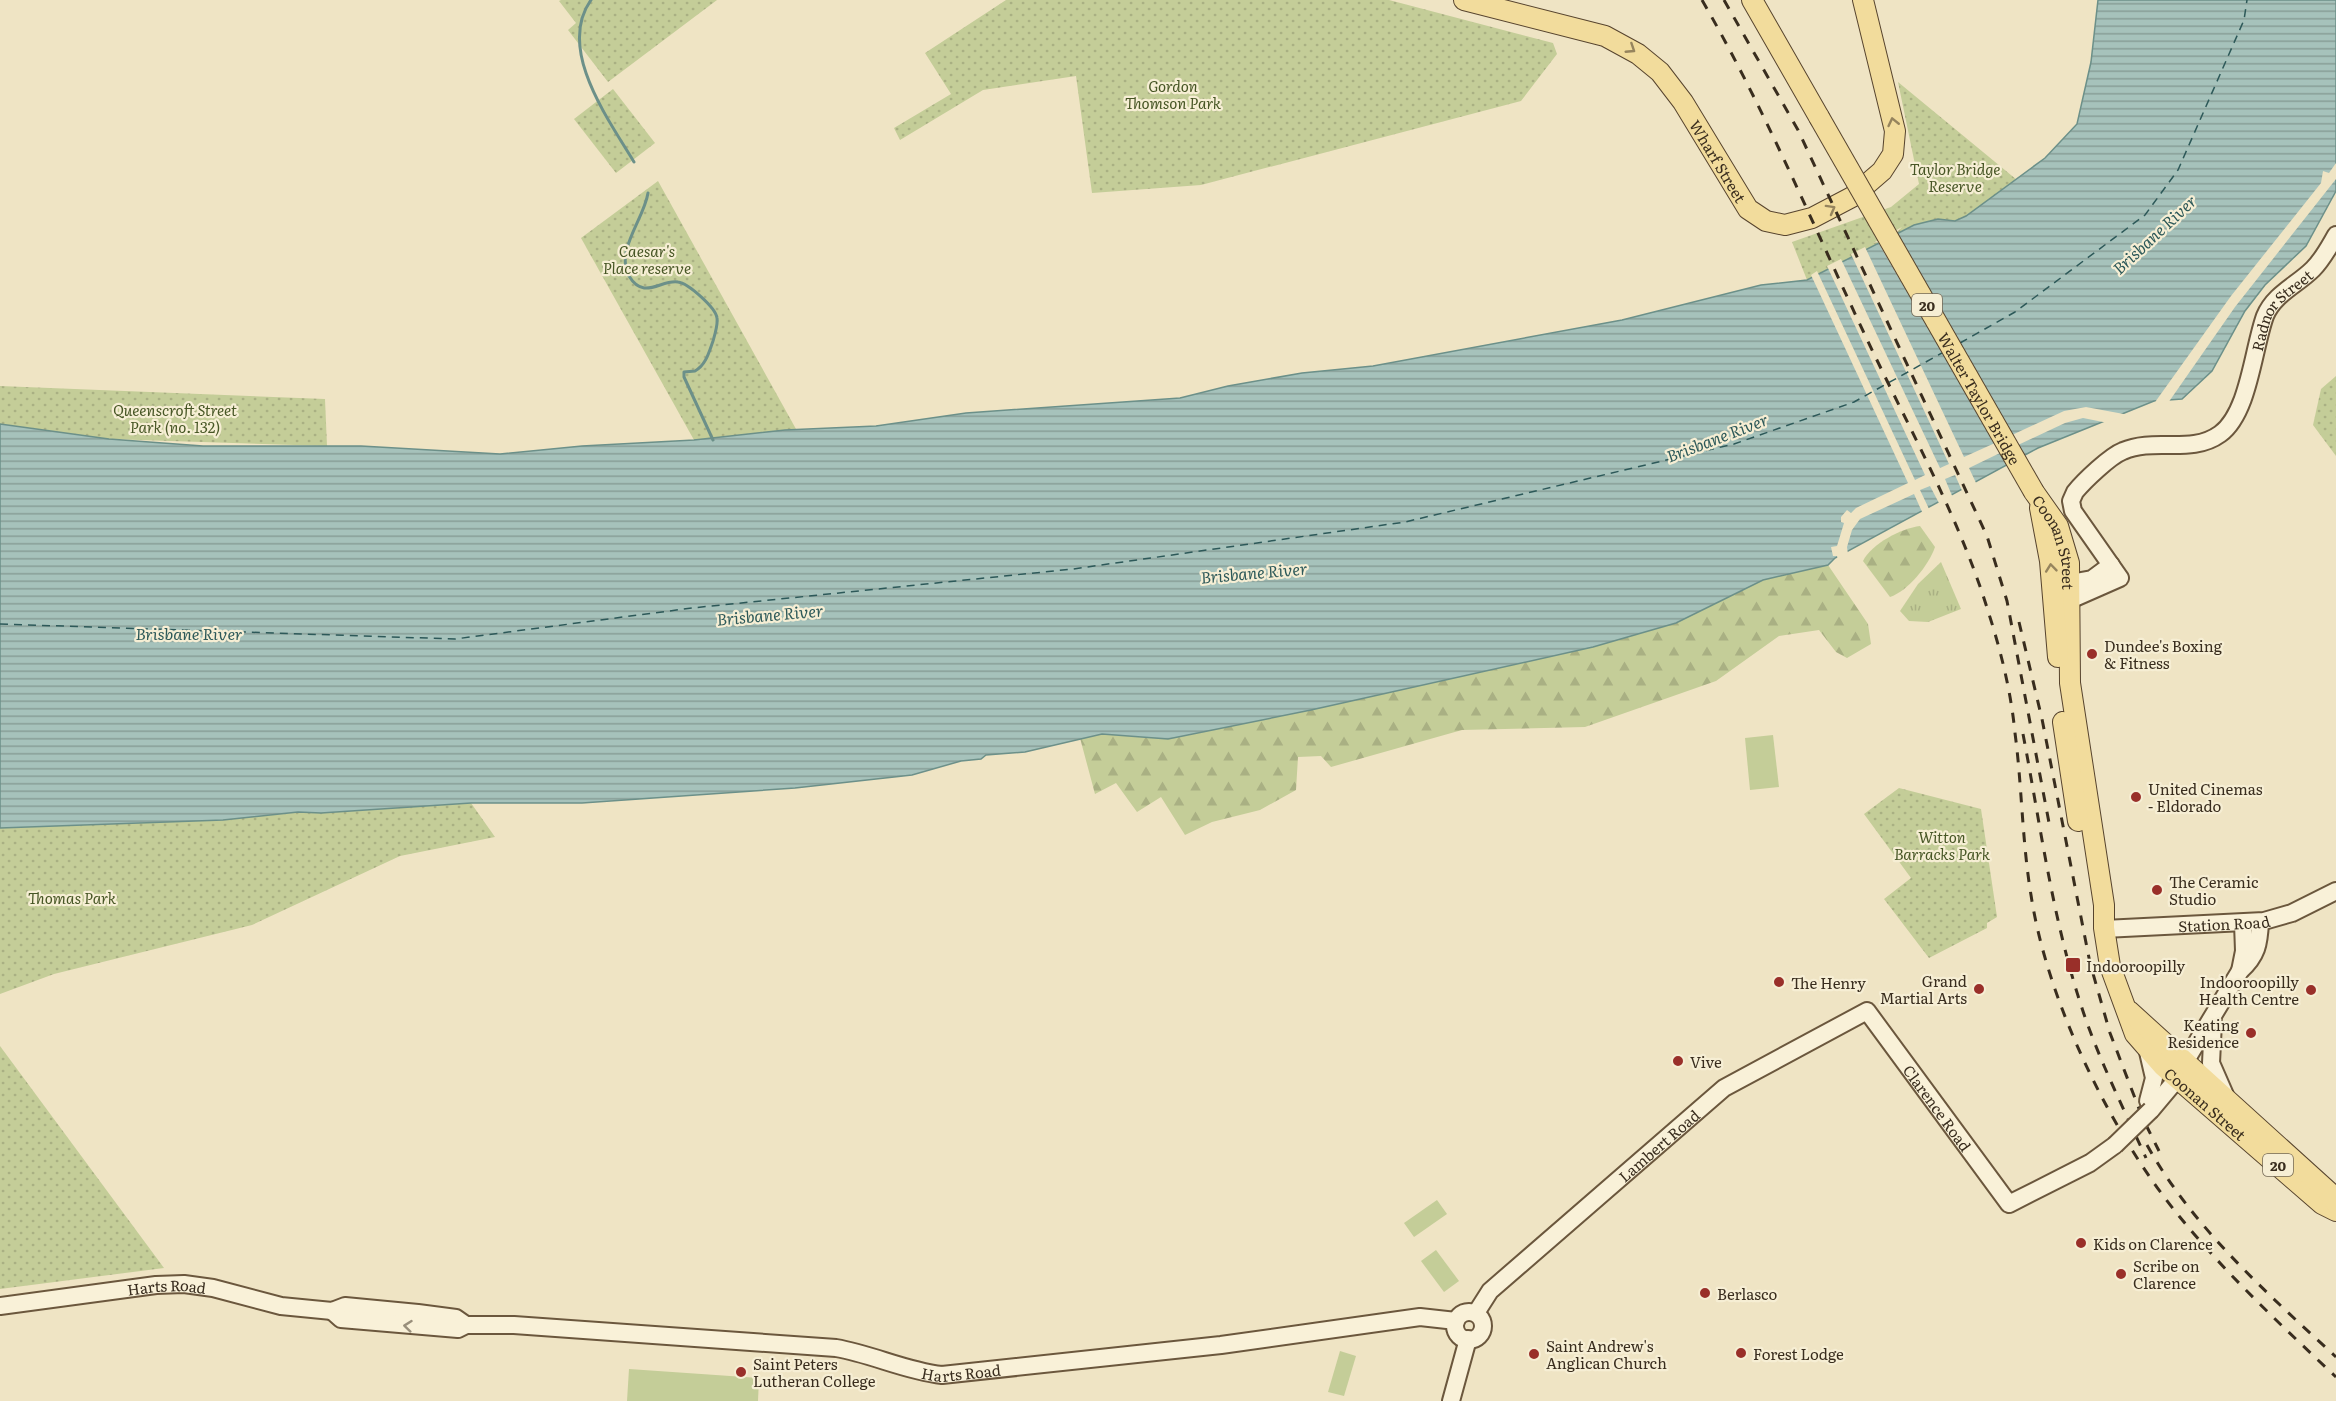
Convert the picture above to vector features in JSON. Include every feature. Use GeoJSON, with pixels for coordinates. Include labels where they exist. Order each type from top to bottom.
{"type":"FeatureCollection","features":[{"type":"Feature","properties":{"kind":"main road","name":"Wharf Street"},"geometry":{"type":"LineString","coordinates":[[1464,0],[1616,40],[1653,65],[1683,102],[1748,209],[1766,221],[1785,225],[1812,219],[1852,197],[1882,171],[1893,154],[1895,131],[1863,0]]}},
{"type":"Feature","properties":{"kind":"main road","name":"20"},"geometry":{"type":"LineString","coordinates":[[1752,0],[1767,26]]}},
{"type":"Feature","properties":{"kind":"main road"},"geometry":{"type":"LineString","coordinates":[[1767,26],[1768,0]]}},
{"type":"Feature","properties":{"kind":"main road","name":"Walter Taylor Bridge"},"geometry":{"type":"LineString","coordinates":[[1767,26],[2034,492]]}},
{"type":"Feature","properties":{"kind":"main road","name":"Coonan Street"},"geometry":{"type":"LineString","coordinates":[[2034,492],[2051,513],[2068,557],[2070,683],[2104,905],[2104,928],[2110,966],[2135,1034],[2148,1052],[2231,1103],[2330,1193],[2336,1203]]}},
{"type":"Feature","properties":{"kind":"main road","name":"Coonan Street"},"geometry":{"type":"LineString","coordinates":[[2034,492],[2048,542],[2058,668],[2079,828],[2094,906],[2104,928]]}},
{"type":"Feature","properties":{"kind":"main road"},"geometry":{"type":"LineString","coordinates":[[2058,668],[2061,602],[2070,592]]}},
{"type":"Feature","properties":{"kind":"main road","name":"Coonan Street"},"geometry":{"type":"LineString","coordinates":[[2124,1005],[2181,1071],[2322,1204],[2336,1211]]}},
{"type":"Feature","properties":{"kind":"street","name":"Radnor Street"},"geometry":{"type":"LineString","coordinates":[[2070,592],[2092,579],[2115,571],[2073,511],[2071,506],[2073,496],[2085,482],[2122,451],[2202,443],[2221,433],[2238,413],[2266,315],[2276,300],[2313,270],[2336,235]]}},
{"type":"Feature","properties":{"kind":"street","name":"Station Road"},"geometry":{"type":"LineString","coordinates":[[2104,928],[2260,922],[2292,913],[2336,891]]}},
{"type":"Feature","properties":{"kind":"street"},"geometry":{"type":"LineString","coordinates":[[2150,1105],[2181,1071],[2240,971],[2256,953],[2260,922]]}},
{"type":"Feature","properties":{"kind":"street"},"geometry":{"type":"LineString","coordinates":[[2240,971],[2244,951],[2243,923]]}},
{"type":"Feature","properties":{"kind":"street","name":"Clarence Road"},"geometry":{"type":"LineString","coordinates":[[1867,1011],[2009,1203],[2090,1163],[2115,1145],[2136,1124],[2150,1105]]}},
{"type":"Feature","properties":{"kind":"street","name":"Lambert Road"},"geometry":{"type":"LineString","coordinates":[[1476,1313],[1490,1291],[1724,1088],[1867,1011]]}},
{"type":"Feature","properties":{"kind":"street"},"geometry":{"type":"LineString","coordinates":[[2215,1012],[2211,1063],[2219,1086],[2231,1103]]}},
{"type":"Feature","properties":{"kind":"street"},"geometry":{"type":"LineString","coordinates":[[2148,1052],[2154,1078],[2150,1105]]}},
{"type":"Feature","properties":{"kind":"street","name":"Harts Road"},"geometry":{"type":"LineString","coordinates":[[0,1305],[156,1285],[184,1284],[282,1306],[332,1311],[341,1319],[426,1328],[458,1329],[466,1325],[514,1325],[836,1348],[859,1352],[924,1373],[942,1374],[1221,1345],[1420,1317],[1456,1321]]}},
{"type":"Feature","properties":{"kind":"street"},"geometry":{"type":"LineString","coordinates":[[1476,1313],[1482,1320],[1482,1329],[1477,1337],[1468,1339],[1457,1333],[1456,1321],[1462,1314],[1476,1313]]}},
{"type":"Feature","properties":{"kind":"street"},"geometry":{"type":"LineString","coordinates":[[1451,1401],[1468,1339]]}},
{"type":"Feature","properties":{"kind":"green space"},"geometry":{"type":"Polygon","coordinates":[[[717,0],[608,82],[568,30],[576,23],[559,1],[717,0]]]}},
{"type":"Feature","properties":{"kind":"green space","name":"Gordon Thomson Park"},"geometry":{"type":"Polygon","coordinates":[[[1006,0],[1389,0],[1553,43],[1557,54],[1521,101],[1201,185],[1092,193],[1076,76],[983,90],[900,140],[894,128],[951,94],[925,53],[1006,0]]]}},
{"type":"Feature","properties":{"kind":"green space","name":"Taylor Bridge Reserve"},"geometry":{"type":"Polygon","coordinates":[[[1898,82],[2017,180],[1966,216],[1955,221],[1938,219],[1914,225],[1807,280],[1792,242],[1891,207],[1919,184],[1898,82]]]}},
{"type":"Feature","properties":{"kind":"green space"},"geometry":{"type":"Polygon","coordinates":[[[613,89],[655,143],[616,173],[574,119],[613,89]]]}},
{"type":"Feature","properties":{"kind":"green space","name":"Caesar's Place reserve"},"geometry":{"type":"Polygon","coordinates":[[[658,181],[796,429],[694,440],[581,238],[658,181]]]}},
{"type":"Feature","properties":{"kind":"green space"},"geometry":{"type":"Polygon","coordinates":[[[2336,376],[2336,456],[2313,425],[2321,389],[2336,376]]]}},
{"type":"Feature","properties":{"kind":"green space","name":"Queenscroft Street Park (no. 132)"},"geometry":{"type":"Polygon","coordinates":[[[0,386],[325,399],[327,446],[109,439],[0,424],[0,386]]]}},
{"type":"Feature","properties":{"kind":"green space"},"geometry":{"type":"Polygon","coordinates":[[[1920,526],[1935,547],[1923,569],[1911,583],[1890,597],[1863,561],[1873,549],[1888,538],[1920,526]]]}},
{"type":"Feature","properties":{"kind":"green space"},"geometry":{"type":"Polygon","coordinates":[[[1941,562],[1961,609],[1928,622],[1909,621],[1900,611],[1918,584],[1941,562]]]}},
{"type":"Feature","properties":{"kind":"green space"},"geometry":{"type":"Polygon","coordinates":[[[1828,565],[1868,624],[1871,644],[1847,658],[1836,652],[1819,630],[1779,636],[1716,681],[1585,727],[1462,730],[1331,767],[1321,756],[1298,757],[1296,790],[1260,810],[1212,822],[1185,835],[1161,797],[1137,812],[1116,783],[1095,794],[1080,738],[1102,734],[1168,739],[1311,710],[1593,647],[1676,623],[1763,580],[1828,565]]]}},
{"type":"Feature","properties":{"kind":"green space"},"geometry":{"type":"Polygon","coordinates":[[[1773,735],[1779,787],[1750,790],[1745,738],[1773,735]]]}},
{"type":"Feature","properties":{"kind":"green space","name":"Witton Barracks Park"},"geometry":{"type":"Polygon","coordinates":[[[1899,788],[1981,809],[1997,917],[1987,923],[1987,928],[1929,958],[1884,899],[1911,878],[1864,814],[1899,788]]]}},
{"type":"Feature","properties":{"kind":"green space","name":"Thomas Park"},"geometry":{"type":"Polygon","coordinates":[[[471,803],[495,837],[400,856],[252,925],[54,974],[0,994],[0,828],[223,820],[298,812],[321,813],[471,803]]]}},
{"type":"Feature","properties":{"kind":"green space"},"geometry":{"type":"Polygon","coordinates":[[[0,1046],[164,1268],[0,1289],[0,1046]]]}},
{"type":"Feature","properties":{"kind":"green space"},"geometry":{"type":"Polygon","coordinates":[[[1437,1200],[1447,1214],[1414,1237],[1404,1223],[1437,1200]]]}},
{"type":"Feature","properties":{"kind":"green space"},"geometry":{"type":"Polygon","coordinates":[[[1436,1250],[1459,1281],[1444,1292],[1421,1261],[1436,1250]]]}},
{"type":"Feature","properties":{"kind":"green space"},"geometry":{"type":"Polygon","coordinates":[[[1340,1351],[1356,1356],[1344,1396],[1328,1392],[1340,1351]]]}},
{"type":"Feature","properties":{"kind":"green space"},"geometry":{"type":"Polygon","coordinates":[[[629,1369],[759,1378],[758,1401],[627,1401],[629,1369]]]}},
{"type":"Feature","properties":{"kind":"water","name":"Brisbane River"},"geometry":{"type":"Polygon","coordinates":[[[2098,0],[2336,0],[2336,191],[2306,246],[2265,285],[2245,311],[2212,371],[2182,399],[2154,401],[2038,448],[1835,558],[1828,565],[1763,580],[1676,623],[1593,647],[1311,710],[1168,739],[1102,734],[1025,752],[986,755],[981,759],[961,761],[912,775],[795,788],[582,803],[471,803],[321,813],[298,812],[223,820],[0,828],[0,424],[109,439],[203,446],[361,446],[500,454],[582,446],[694,440],[785,430],[876,426],[966,413],[1180,398],[1228,386],[1302,373],[1373,366],[1622,320],[1761,285],[1807,280],[1914,225],[1938,219],[1955,221],[1966,216],[2045,158],[2077,124],[2091,62],[2098,0]]]}},
{"type":"Feature","properties":{"kind":"pier"},"geometry":{"type":"Polygon","coordinates":[[[2336,163],[2336,179],[2235,307],[2168,403],[2153,405],[2231,296],[2321,183],[2323,171],[2329,173],[2336,163]]]}},
{"type":"Feature","properties":{"kind":"pier"},"geometry":{"type":"Polygon","coordinates":[[[1902,227],[1896,233],[2012,435],[2064,411],[2086,407],[2129,415],[2108,423],[2083,418],[2065,423],[2018,445],[2026,458],[2009,468],[2000,453],[1969,468],[1977,485],[1963,493],[1955,475],[1945,479],[1953,498],[1940,505],[1930,486],[1920,490],[1930,511],[1923,514],[1914,494],[1860,519],[1852,530],[1847,547],[1848,554],[1838,560],[1837,556],[1833,556],[1831,547],[1837,546],[1844,523],[1841,522],[1841,517],[1847,510],[1851,513],[1856,508],[1908,483],[1811,275],[1817,271],[1915,480],[1925,475],[1827,266],[1841,259],[1940,468],[1949,464],[1851,254],[1865,247],[1964,457],[1995,443],[1878,242],[1873,243],[1902,227]]]}},
{"type":"Feature","properties":{"kind":"waterway"},"geometry":{"type":"LineString","coordinates":[[591,0],[582,19],[579,40],[583,62],[600,105],[634,162]]}},
{"type":"Feature","properties":{"kind":"waterway"},"geometry":{"type":"LineString","coordinates":[[648,193],[628,246],[626,266],[629,276],[641,287],[647,288],[672,282],[683,283],[712,308],[717,321],[707,358],[695,371],[684,372],[684,377],[713,440]]}},
{"type":"Feature","properties":{"kind":"ferry route"},"geometry":{"type":"LineString","coordinates":[[1960,343],[2015,312],[2145,215],[2178,170],[2244,20],[2247,0]]}},
{"type":"Feature","properties":{"kind":"ferry route"},"geometry":{"type":"LineString","coordinates":[[0,624],[455,639],[692,608],[1073,569],[1405,522],[1734,444],[1854,402],[1942,353]]}},
{"type":"Feature","properties":{"kind":"railway"},"geometry":{"type":"LineString","coordinates":[[1702,0],[1767,123],[1931,471],[1976,576],[1997,641],[2011,702],[2028,875],[2039,936],[2051,978],[2086,1064],[2129,1146],[2179,1216],[2235,1279],[2336,1377]]}},
{"type":"Feature","properties":{"kind":"railway"},"geometry":{"type":"LineString","coordinates":[[1724,0],[1798,130],[1987,536],[2007,601],[2050,828]]}},
{"type":"Feature","properties":{"kind":"railway"},"geometry":{"type":"LineString","coordinates":[[2019,622],[2042,719],[2090,963],[2110,1033],[2143,1119],[2159,1151]]}},
{"type":"Feature","properties":{"kind":"railway"},"geometry":{"type":"LineString","coordinates":[[2023,734],[2047,869],[2070,969],[2094,1042],[2146,1158]]}},
{"type":"Feature","properties":{"kind":"railway"},"geometry":{"type":"LineString","coordinates":[[2147,1145],[2165,1175],[2209,1232],[2258,1284],[2336,1357]]}},
{"type":"Feature","properties":{"kind":"place","name":"Dundee's Boxing & Fitness"},"geometry":{"type":"Point","coordinates":[2092,654]}},
{"type":"Feature","properties":{"kind":"place","name":"United Cinemas - Eldorado"},"geometry":{"type":"Point","coordinates":[2136,797]}},
{"type":"Feature","properties":{"kind":"place","name":"The Ceramic Studio"},"geometry":{"type":"Point","coordinates":[2157,890]}},
{"type":"Feature","properties":{"kind":"place","name":"Indooroopilly"},"geometry":{"type":"Point","coordinates":[2073,965]}},
{"type":"Feature","properties":{"kind":"place","name":"The Henry"},"geometry":{"type":"Point","coordinates":[1779,982]}},
{"type":"Feature","properties":{"kind":"place","name":"Grand Martial Arts"},"geometry":{"type":"Point","coordinates":[1979,989]}},
{"type":"Feature","properties":{"kind":"place","name":"Indooroopilly Health Centre"},"geometry":{"type":"Point","coordinates":[2311,990]}},
{"type":"Feature","properties":{"kind":"place","name":"Keating Residence"},"geometry":{"type":"Point","coordinates":[2251,1033]}},
{"type":"Feature","properties":{"kind":"place","name":"Vive"},"geometry":{"type":"Point","coordinates":[1678,1061]}},
{"type":"Feature","properties":{"kind":"place","name":"Kids on Clarence"},"geometry":{"type":"Point","coordinates":[2081,1243]}},
{"type":"Feature","properties":{"kind":"place","name":"Scribe on Clarence"},"geometry":{"type":"Point","coordinates":[2121,1274]}},
{"type":"Feature","properties":{"kind":"place","name":"Berlasco"},"geometry":{"type":"Point","coordinates":[1705,1293]}},
{"type":"Feature","properties":{"kind":"place","name":"Forest Lodge"},"geometry":{"type":"Point","coordinates":[1741,1353]}},
{"type":"Feature","properties":{"kind":"place","name":"Saint Andrew's Anglican Church"},"geometry":{"type":"Point","coordinates":[1534,1354]}},
{"type":"Feature","properties":{"kind":"place","name":"Saint Peters Lutheran College"},"geometry":{"type":"Point","coordinates":[741,1372]}}]}
